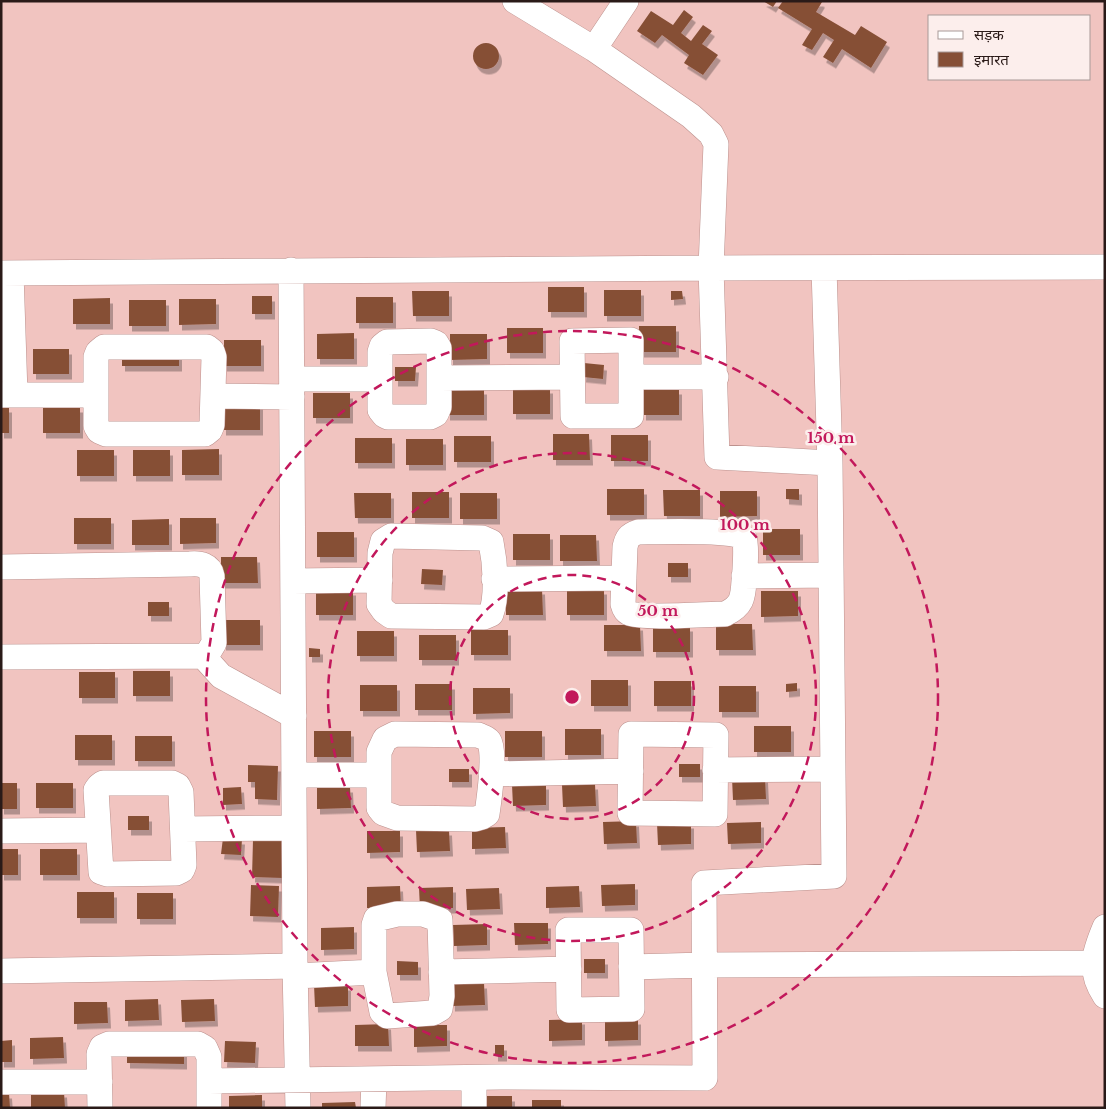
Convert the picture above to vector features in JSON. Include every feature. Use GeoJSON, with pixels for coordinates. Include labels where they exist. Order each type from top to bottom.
{"type":"FeatureCollection","features":[{"type":"Feature","properties":{"kind":"street"},"geometry":{"type":"LineString","coordinates":[[515,1],[594,48],[691,116],[711,134],[716,144],[711,268],[716,377],[717,457],[830,463]]}},
{"type":"Feature","properties":{"kind":"street"},"geometry":{"type":"LineString","coordinates":[[594,48],[626,1]]}},
{"type":"Feature","properties":{"kind":"street"},"geometry":{"type":"LineString","coordinates":[[96,395],[8,394],[6,273],[1105,267]]}},
{"type":"Feature","properties":{"kind":"street"},"geometry":{"type":"LineString","coordinates":[[209,1082],[474,1078],[706,1078],[704,883],[834,876],[830,463],[824,268]]}},
{"type":"Feature","properties":{"kind":"street"},"geometry":{"type":"LineString","coordinates":[[291,270],[295,971],[298,1108]]}},
{"type":"Feature","properties":{"kind":"street"},"geometry":{"type":"LineString","coordinates":[[631,340],[631,416],[573,416],[572,377],[572,341],[631,340]]}},
{"type":"Feature","properties":{"kind":"street"},"geometry":{"type":"LineString","coordinates":[[431,341],[436,343],[439,348],[439,406],[436,414],[430,417],[388,417],[384,415],[380,410],[380,379],[380,352],[382,346],[387,342],[431,341]]}},
{"type":"Feature","properties":{"kind":"street"},"geometry":{"type":"LineString","coordinates":[[104,347],[207,348],[212,351],[214,357],[212,396],[212,425],[205,434],[106,434],[99,431],[96,426],[96,357],[98,352],[104,347]]}},
{"type":"Feature","properties":{"kind":"street"},"geometry":{"type":"LineString","coordinates":[[439,378],[572,377]]}},
{"type":"Feature","properties":{"kind":"street"},"geometry":{"type":"LineString","coordinates":[[631,377],[716,377]]}},
{"type":"Feature","properties":{"kind":"street"},"geometry":{"type":"LineString","coordinates":[[212,396],[380,379]]}},
{"type":"Feature","properties":{"kind":"street"},"geometry":{"type":"LineString","coordinates":[[638,532],[722,532],[740,535],[744,538],[743,596],[736,608],[725,614],[642,616],[628,613],[625,610],[624,578],[625,547],[627,539],[631,534],[638,532]]}},
{"type":"Feature","properties":{"kind":"street"},"geometry":{"type":"LineString","coordinates":[[390,536],[482,538],[491,542],[494,558],[494,606],[491,614],[484,617],[391,616],[379,604],[380,580],[383,541],[390,536]]}},
{"type":"Feature","properties":{"kind":"street"},"geometry":{"type":"LineString","coordinates":[[1,567],[205,565],[211,570],[212,576],[214,643],[208,653],[203,656],[1,657]]}},
{"type":"Feature","properties":{"kind":"street"},"geometry":{"type":"LineString","coordinates":[[744,576],[831,575]]}},
{"type":"Feature","properties":{"kind":"street"},"geometry":{"type":"LineString","coordinates":[[494,579],[624,578]]}},
{"type":"Feature","properties":{"kind":"street"},"geometry":{"type":"LineString","coordinates":[[293,581],[380,580]]}},
{"type":"Feature","properties":{"kind":"street"},"geometry":{"type":"LineString","coordinates":[[203,656],[221,676],[294,716]]}},
{"type":"Feature","properties":{"kind":"street"},"geometry":{"type":"LineString","coordinates":[[395,734],[478,735],[486,738],[491,746],[491,774],[487,814],[482,818],[397,818],[383,814],[379,808],[379,752],[385,738],[395,734]]}},
{"type":"Feature","properties":{"kind":"street"},"geometry":{"type":"LineString","coordinates":[[631,734],[716,735],[715,770],[715,814],[630,813],[631,734]]}},
{"type":"Feature","properties":{"kind":"street"},"geometry":{"type":"LineString","coordinates":[[715,770],[833,769]]}},
{"type":"Feature","properties":{"kind":"street"},"geometry":{"type":"LineString","coordinates":[[491,774],[631,771]]}},
{"type":"Feature","properties":{"kind":"street"},"geometry":{"type":"LineString","coordinates":[[294,775],[379,775]]}},
{"type":"Feature","properties":{"kind":"street"},"geometry":{"type":"LineString","coordinates":[[103,783],[172,783],[178,786],[181,792],[182,829],[184,865],[182,870],[176,873],[117,874],[101,872],[96,790],[103,783]]}},
{"type":"Feature","properties":{"kind":"street"},"geometry":{"type":"LineString","coordinates":[[182,829],[294,828]]}},
{"type":"Feature","properties":{"kind":"street"},"geometry":{"type":"LineString","coordinates":[[1,830],[98,830]]}},
{"type":"Feature","properties":{"kind":"street"},"geometry":{"type":"LineString","coordinates":[[397,914],[423,914],[440,920],[442,996],[440,1009],[434,1014],[387,1016],[382,1012],[378,1001],[374,972],[374,925],[376,919],[397,914]]}},
{"type":"Feature","properties":{"kind":"street"},"geometry":{"type":"LineString","coordinates":[[1105,927],[1095,951],[1094,963],[1097,984],[1105,996]]}},
{"type":"Feature","properties":{"kind":"street"},"geometry":{"type":"LineString","coordinates":[[568,930],[631,930],[631,967],[632,1009],[569,1010],[568,930]]}},
{"type":"Feature","properties":{"kind":"street"},"geometry":{"type":"LineString","coordinates":[[631,967],[1094,963]]}},
{"type":"Feature","properties":{"kind":"street"},"geometry":{"type":"LineString","coordinates":[[441,972],[569,969]]}},
{"type":"Feature","properties":{"kind":"street"},"geometry":{"type":"LineString","coordinates":[[1,971],[374,972]]}},
{"type":"Feature","properties":{"kind":"street"},"geometry":{"type":"LineString","coordinates":[[100,1108],[99,1054],[102,1047],[109,1044],[198,1044],[205,1048],[209,1056],[209,1108]]}},
{"type":"Feature","properties":{"kind":"street"},"geometry":{"type":"LineString","coordinates":[[474,1078],[474,1108]]}},
{"type":"Feature","properties":{"kind":"street"},"geometry":{"type":"LineString","coordinates":[[374,1080],[374,1108]]}},
{"type":"Feature","properties":{"kind":"street"},"geometry":{"type":"LineString","coordinates":[[1,1082],[100,1082]]}},
{"type":"Feature","properties":{"kind":"building"},"geometry":{"type":"Polygon","coordinates":[[[763,1],[777,1],[773,7],[763,1]]]}},
{"type":"Feature","properties":{"kind":"building"},"geometry":{"type":"Polygon","coordinates":[[[783,1],[820,1],[822,2],[816,12],[855,35],[861,26],[887,42],[871,68],[842,49],[833,63],[823,57],[834,40],[823,33],[812,50],[802,45],[812,29],[778,8],[783,1]]]}},
{"type":"Feature","properties":{"kind":"building"},"geometry":{"type":"Polygon","coordinates":[[[684,10],[693,17],[681,33],[691,41],[703,25],[712,31],[702,44],[718,55],[703,75],[684,63],[689,55],[662,35],[655,43],[637,31],[651,11],[673,25],[684,10]]]}},
{"type":"Feature","properties":{"kind":"building"},"geometry":{"type":"Polygon","coordinates":[[[486,43],[495,47],[499,56],[495,65],[486,69],[477,65],[473,56],[477,47],[486,43]]]}},
{"type":"Feature","properties":{"kind":"building"},"geometry":{"type":"Polygon","coordinates":[[[548,287],[584,287],[584,312],[548,312],[548,287]]]}},
{"type":"Feature","properties":{"kind":"building"},"geometry":{"type":"Polygon","coordinates":[[[604,290],[641,290],[641,316],[604,316],[604,290]]]}},
{"type":"Feature","properties":{"kind":"building"},"geometry":{"type":"Polygon","coordinates":[[[412,291],[449,291],[449,316],[413,316],[412,291]]]}},
{"type":"Feature","properties":{"kind":"building"},"geometry":{"type":"Polygon","coordinates":[[[671,291],[682,291],[683,299],[671,300],[671,291]]]}},
{"type":"Feature","properties":{"kind":"building"},"geometry":{"type":"Polygon","coordinates":[[[252,296],[272,296],[272,314],[252,314],[252,296]]]}},
{"type":"Feature","properties":{"kind":"building"},"geometry":{"type":"Polygon","coordinates":[[[356,297],[393,297],[393,323],[356,323],[356,297]]]}},
{"type":"Feature","properties":{"kind":"building"},"geometry":{"type":"Polygon","coordinates":[[[110,298],[110,324],[73,324],[73,299],[110,298]]]}},
{"type":"Feature","properties":{"kind":"building"},"geometry":{"type":"Polygon","coordinates":[[[179,299],[216,299],[216,324],[179,325],[179,299]]]}},
{"type":"Feature","properties":{"kind":"building"},"geometry":{"type":"Polygon","coordinates":[[[129,300],[166,300],[166,326],[129,326],[129,300]]]}},
{"type":"Feature","properties":{"kind":"building"},"geometry":{"type":"Polygon","coordinates":[[[639,326],[676,326],[676,352],[639,352],[639,326]]]}},
{"type":"Feature","properties":{"kind":"building"},"geometry":{"type":"Polygon","coordinates":[[[507,328],[543,328],[543,353],[507,353],[507,328]]]}},
{"type":"Feature","properties":{"kind":"building"},"geometry":{"type":"Polygon","coordinates":[[[354,333],[354,359],[317,359],[317,334],[354,333]]]}},
{"type":"Feature","properties":{"kind":"building"},"geometry":{"type":"Polygon","coordinates":[[[450,334],[487,334],[487,359],[450,360],[450,334]]]}},
{"type":"Feature","properties":{"kind":"building"},"geometry":{"type":"Polygon","coordinates":[[[224,340],[261,340],[261,366],[224,366],[224,340]]]}},
{"type":"Feature","properties":{"kind":"building"},"geometry":{"type":"Polygon","coordinates":[[[33,349],[69,349],[69,374],[33,374],[33,349]]]}},
{"type":"Feature","properties":{"kind":"building"},"geometry":{"type":"Polygon","coordinates":[[[122,352],[179,352],[179,366],[122,366],[122,352]]]}},
{"type":"Feature","properties":{"kind":"building"},"geometry":{"type":"Polygon","coordinates":[[[584,363],[604,365],[603,379],[583,377],[584,363]]]}},
{"type":"Feature","properties":{"kind":"building"},"geometry":{"type":"Polygon","coordinates":[[[395,367],[416,367],[415,381],[395,381],[395,367]]]}},
{"type":"Feature","properties":{"kind":"building"},"geometry":{"type":"Polygon","coordinates":[[[550,388],[550,414],[513,414],[513,389],[550,388]]]}},
{"type":"Feature","properties":{"kind":"building"},"geometry":{"type":"Polygon","coordinates":[[[447,389],[484,389],[484,415],[447,415],[447,389]]]}},
{"type":"Feature","properties":{"kind":"building"},"geometry":{"type":"Polygon","coordinates":[[[643,389],[679,389],[679,415],[643,415],[643,389]]]}},
{"type":"Feature","properties":{"kind":"building"},"geometry":{"type":"Polygon","coordinates":[[[313,393],[350,393],[350,418],[313,418],[313,393]]]}},
{"type":"Feature","properties":{"kind":"building"},"geometry":{"type":"Polygon","coordinates":[[[223,404],[260,404],[260,430],[223,430],[223,404]]]}},
{"type":"Feature","properties":{"kind":"building"},"geometry":{"type":"Polygon","coordinates":[[[1,407],[9,407],[9,433],[1,433],[1,407]]]}},
{"type":"Feature","properties":{"kind":"building"},"geometry":{"type":"Polygon","coordinates":[[[43,407],[80,407],[80,433],[43,433],[43,407]]]}},
{"type":"Feature","properties":{"kind":"building"},"geometry":{"type":"Polygon","coordinates":[[[553,434],[589,434],[590,460],[553,460],[553,434]]]}},
{"type":"Feature","properties":{"kind":"building"},"geometry":{"type":"Polygon","coordinates":[[[611,435],[648,435],[648,461],[611,461],[611,435]]]}},
{"type":"Feature","properties":{"kind":"building"},"geometry":{"type":"Polygon","coordinates":[[[454,436],[491,436],[491,462],[454,462],[454,436]]]}},
{"type":"Feature","properties":{"kind":"building"},"geometry":{"type":"Polygon","coordinates":[[[355,438],[392,438],[392,463],[355,463],[355,438]]]}},
{"type":"Feature","properties":{"kind":"building"},"geometry":{"type":"Polygon","coordinates":[[[406,439],[443,439],[443,465],[406,465],[406,439]]]}},
{"type":"Feature","properties":{"kind":"building"},"geometry":{"type":"Polygon","coordinates":[[[219,449],[219,475],[182,475],[182,450],[219,449]]]}},
{"type":"Feature","properties":{"kind":"building"},"geometry":{"type":"Polygon","coordinates":[[[77,450],[114,450],[114,476],[77,476],[77,450]]]}},
{"type":"Feature","properties":{"kind":"building"},"geometry":{"type":"Polygon","coordinates":[[[133,450],[170,450],[170,476],[133,476],[133,450]]]}},
{"type":"Feature","properties":{"kind":"building"},"geometry":{"type":"Polygon","coordinates":[[[607,489],[644,489],[644,515],[607,515],[607,489]]]}},
{"type":"Feature","properties":{"kind":"building"},"geometry":{"type":"Polygon","coordinates":[[[786,489],[799,489],[799,500],[786,499],[786,489]]]}},
{"type":"Feature","properties":{"kind":"building"},"geometry":{"type":"Polygon","coordinates":[[[663,490],[700,490],[700,516],[664,516],[663,490]]]}},
{"type":"Feature","properties":{"kind":"building"},"geometry":{"type":"Polygon","coordinates":[[[720,491],[757,491],[757,516],[720,517],[720,491]]]}},
{"type":"Feature","properties":{"kind":"building"},"geometry":{"type":"Polygon","coordinates":[[[412,492],[449,492],[449,518],[412,518],[412,492]]]}},
{"type":"Feature","properties":{"kind":"building"},"geometry":{"type":"Polygon","coordinates":[[[354,493],[391,493],[391,518],[355,518],[354,493]]]}},
{"type":"Feature","properties":{"kind":"building"},"geometry":{"type":"Polygon","coordinates":[[[460,493],[497,493],[497,519],[460,519],[460,493]]]}},
{"type":"Feature","properties":{"kind":"building"},"geometry":{"type":"Polygon","coordinates":[[[74,518],[111,518],[111,544],[74,544],[74,518]]]}},
{"type":"Feature","properties":{"kind":"building"},"geometry":{"type":"Polygon","coordinates":[[[180,518],[216,518],[216,543],[180,544],[180,518]]]}},
{"type":"Feature","properties":{"kind":"building"},"geometry":{"type":"Polygon","coordinates":[[[169,519],[169,545],[132,545],[132,520],[169,519]]]}},
{"type":"Feature","properties":{"kind":"building"},"geometry":{"type":"Polygon","coordinates":[[[763,529],[800,529],[800,555],[763,555],[763,529]]]}},
{"type":"Feature","properties":{"kind":"building"},"geometry":{"type":"Polygon","coordinates":[[[317,532],[354,532],[354,557],[317,557],[317,532]]]}},
{"type":"Feature","properties":{"kind":"building"},"geometry":{"type":"Polygon","coordinates":[[[513,534],[550,534],[550,560],[513,560],[513,534]]]}},
{"type":"Feature","properties":{"kind":"building"},"geometry":{"type":"Polygon","coordinates":[[[560,535],[596,535],[597,561],[560,561],[560,535]]]}},
{"type":"Feature","properties":{"kind":"building"},"geometry":{"type":"Polygon","coordinates":[[[221,557],[257,557],[258,583],[221,583],[221,557]]]}},
{"type":"Feature","properties":{"kind":"building"},"geometry":{"type":"Polygon","coordinates":[[[668,563],[688,563],[688,577],[668,577],[668,563]]]}},
{"type":"Feature","properties":{"kind":"building"},"geometry":{"type":"Polygon","coordinates":[[[422,569],[443,570],[442,585],[421,584],[422,569]]]}},
{"type":"Feature","properties":{"kind":"building"},"geometry":{"type":"Polygon","coordinates":[[[506,589],[542,589],[543,615],[506,615],[506,589]]]}},
{"type":"Feature","properties":{"kind":"building"},"geometry":{"type":"Polygon","coordinates":[[[567,589],[604,589],[604,615],[567,615],[567,589]]]}},
{"type":"Feature","properties":{"kind":"building"},"geometry":{"type":"Polygon","coordinates":[[[316,590],[353,590],[353,615],[316,615],[316,590]]]}},
{"type":"Feature","properties":{"kind":"building"},"geometry":{"type":"Polygon","coordinates":[[[761,591],[798,591],[798,616],[761,617],[761,591]]]}},
{"type":"Feature","properties":{"kind":"building"},"geometry":{"type":"Polygon","coordinates":[[[148,602],[169,602],[169,616],[148,616],[148,602]]]}},
{"type":"Feature","properties":{"kind":"building"},"geometry":{"type":"Polygon","coordinates":[[[223,620],[260,620],[260,645],[223,645],[223,620]]]}},
{"type":"Feature","properties":{"kind":"building"},"geometry":{"type":"Polygon","coordinates":[[[716,624],[752,624],[753,650],[716,650],[716,624]]]}},
{"type":"Feature","properties":{"kind":"building"},"geometry":{"type":"Polygon","coordinates":[[[604,625],[640,625],[641,651],[604,651],[604,625]]]}},
{"type":"Feature","properties":{"kind":"building"},"geometry":{"type":"Polygon","coordinates":[[[653,626],[690,626],[690,652],[653,652],[653,626]]]}},
{"type":"Feature","properties":{"kind":"building"},"geometry":{"type":"Polygon","coordinates":[[[471,630],[508,630],[508,655],[471,655],[471,630]]]}},
{"type":"Feature","properties":{"kind":"building"},"geometry":{"type":"Polygon","coordinates":[[[357,631],[394,631],[394,656],[357,656],[357,631]]]}},
{"type":"Feature","properties":{"kind":"building"},"geometry":{"type":"Polygon","coordinates":[[[419,635],[456,635],[456,660],[419,660],[419,635]]]}},
{"type":"Feature","properties":{"kind":"building"},"geometry":{"type":"Polygon","coordinates":[[[309,648],[320,649],[320,657],[309,657],[309,648]]]}},
{"type":"Feature","properties":{"kind":"building"},"geometry":{"type":"Polygon","coordinates":[[[133,671],[170,671],[170,696],[133,696],[133,671]]]}},
{"type":"Feature","properties":{"kind":"building"},"geometry":{"type":"Polygon","coordinates":[[[79,672],[115,672],[115,698],[79,698],[79,672]]]}},
{"type":"Feature","properties":{"kind":"building"},"geometry":{"type":"Polygon","coordinates":[[[591,680],[628,680],[628,706],[591,706],[591,680]]]}},
{"type":"Feature","properties":{"kind":"building"},"geometry":{"type":"Polygon","coordinates":[[[654,681],[691,681],[691,706],[654,706],[654,681]]]}},
{"type":"Feature","properties":{"kind":"building"},"geometry":{"type":"Polygon","coordinates":[[[797,683],[797,691],[786,692],[786,684],[797,683]]]}},
{"type":"Feature","properties":{"kind":"building"},"geometry":{"type":"Polygon","coordinates":[[[415,684],[452,684],[452,710],[415,710],[415,684]]]}},
{"type":"Feature","properties":{"kind":"building"},"geometry":{"type":"Polygon","coordinates":[[[360,685],[397,685],[397,711],[360,711],[360,685]]]}},
{"type":"Feature","properties":{"kind":"building"},"geometry":{"type":"Polygon","coordinates":[[[719,686],[756,686],[756,712],[719,712],[719,686]]]}},
{"type":"Feature","properties":{"kind":"building"},"geometry":{"type":"Polygon","coordinates":[[[473,688],[510,688],[510,713],[473,714],[473,688]]]}},
{"type":"Feature","properties":{"kind":"building"},"geometry":{"type":"Polygon","coordinates":[[[754,726],[791,726],[791,752],[754,752],[754,726]]]}},
{"type":"Feature","properties":{"kind":"building"},"geometry":{"type":"Polygon","coordinates":[[[565,729],[601,729],[601,755],[565,755],[565,729]]]}},
{"type":"Feature","properties":{"kind":"building"},"geometry":{"type":"Polygon","coordinates":[[[314,731],[351,731],[351,757],[314,757],[314,731]]]}},
{"type":"Feature","properties":{"kind":"building"},"geometry":{"type":"Polygon","coordinates":[[[505,731],[542,731],[542,757],[505,757],[505,731]]]}},
{"type":"Feature","properties":{"kind":"building"},"geometry":{"type":"Polygon","coordinates":[[[75,735],[112,735],[112,760],[75,760],[75,735]]]}},
{"type":"Feature","properties":{"kind":"building"},"geometry":{"type":"Polygon","coordinates":[[[135,736],[172,736],[172,761],[135,761],[135,736]]]}},
{"type":"Feature","properties":{"kind":"building"},"geometry":{"type":"Polygon","coordinates":[[[679,764],[700,764],[700,777],[679,777],[679,764]]]}},
{"type":"Feature","properties":{"kind":"building"},"geometry":{"type":"Polygon","coordinates":[[[248,765],[278,766],[277,800],[255,799],[255,782],[248,782],[248,765]]]}},
{"type":"Feature","properties":{"kind":"building"},"geometry":{"type":"Polygon","coordinates":[[[449,769],[469,769],[469,782],[449,782],[449,769]]]}},
{"type":"Feature","properties":{"kind":"building"},"geometry":{"type":"Polygon","coordinates":[[[765,777],[766,799],[733,800],[732,778],[765,777]]]}},
{"type":"Feature","properties":{"kind":"building"},"geometry":{"type":"Polygon","coordinates":[[[1,783],[17,783],[17,809],[1,809],[1,783]]]}},
{"type":"Feature","properties":{"kind":"building"},"geometry":{"type":"Polygon","coordinates":[[[36,783],[73,783],[73,808],[36,808],[36,783]]]}},
{"type":"Feature","properties":{"kind":"building"},"geometry":{"type":"Polygon","coordinates":[[[546,784],[546,805],[513,806],[512,785],[546,784]]]}},
{"type":"Feature","properties":{"kind":"building"},"geometry":{"type":"Polygon","coordinates":[[[595,784],[596,806],[563,807],[562,785],[595,784]]]}},
{"type":"Feature","properties":{"kind":"building"},"geometry":{"type":"Polygon","coordinates":[[[241,787],[242,804],[223,805],[223,788],[241,787]]]}},
{"type":"Feature","properties":{"kind":"building"},"geometry":{"type":"Polygon","coordinates":[[[317,787],[350,787],[351,808],[317,809],[317,787]]]}},
{"type":"Feature","properties":{"kind":"building"},"geometry":{"type":"Polygon","coordinates":[[[128,816],[149,816],[149,830],[128,830],[128,816]]]}},
{"type":"Feature","properties":{"kind":"building"},"geometry":{"type":"Polygon","coordinates":[[[636,821],[637,843],[604,844],[603,822],[636,821]]]}},
{"type":"Feature","properties":{"kind":"building"},"geometry":{"type":"Polygon","coordinates":[[[761,822],[761,843],[728,844],[727,823],[761,822]]]}},
{"type":"Feature","properties":{"kind":"building"},"geometry":{"type":"Polygon","coordinates":[[[657,823],[691,823],[691,844],[658,845],[657,823]]]}},
{"type":"Feature","properties":{"kind":"building"},"geometry":{"type":"Polygon","coordinates":[[[505,827],[506,848],[472,849],[472,828],[505,827]]]}},
{"type":"Feature","properties":{"kind":"building"},"geometry":{"type":"Polygon","coordinates":[[[416,830],[449,830],[450,851],[417,852],[416,830]]]}},
{"type":"Feature","properties":{"kind":"building"},"geometry":{"type":"Polygon","coordinates":[[[367,831],[400,831],[400,852],[367,853],[367,831]]]}},
{"type":"Feature","properties":{"kind":"building"},"geometry":{"type":"Polygon","coordinates":[[[223,838],[242,839],[241,855],[221,854],[223,838]]]}},
{"type":"Feature","properties":{"kind":"building"},"geometry":{"type":"Polygon","coordinates":[[[253,840],[283,840],[283,878],[252,877],[253,840]]]}},
{"type":"Feature","properties":{"kind":"building"},"geometry":{"type":"Polygon","coordinates":[[[1,849],[18,849],[18,875],[1,875],[1,849]]]}},
{"type":"Feature","properties":{"kind":"building"},"geometry":{"type":"Polygon","coordinates":[[[40,849],[77,849],[77,875],[40,875],[40,849]]]}},
{"type":"Feature","properties":{"kind":"building"},"geometry":{"type":"Polygon","coordinates":[[[635,884],[635,905],[602,906],[601,885],[635,884]]]}},
{"type":"Feature","properties":{"kind":"building"},"geometry":{"type":"Polygon","coordinates":[[[251,885],[279,886],[278,917],[250,916],[251,885]]]}},
{"type":"Feature","properties":{"kind":"building"},"geometry":{"type":"Polygon","coordinates":[[[400,886],[401,908],[367,908],[367,887],[400,886]]]}},
{"type":"Feature","properties":{"kind":"building"},"geometry":{"type":"Polygon","coordinates":[[[579,886],[580,907],[546,908],[546,887],[579,886]]]}},
{"type":"Feature","properties":{"kind":"building"},"geometry":{"type":"Polygon","coordinates":[[[453,887],[453,908],[420,909],[419,888],[453,887]]]}},
{"type":"Feature","properties":{"kind":"building"},"geometry":{"type":"Polygon","coordinates":[[[499,888],[500,909],[467,910],[466,889],[499,888]]]}},
{"type":"Feature","properties":{"kind":"building"},"geometry":{"type":"Polygon","coordinates":[[[77,892],[114,892],[114,918],[77,918],[77,892]]]}},
{"type":"Feature","properties":{"kind":"building"},"geometry":{"type":"Polygon","coordinates":[[[137,893],[173,893],[173,919],[137,919],[137,893]]]}},
{"type":"Feature","properties":{"kind":"building"},"geometry":{"type":"Polygon","coordinates":[[[514,923],[548,923],[548,944],[515,945],[514,923]]]}},
{"type":"Feature","properties":{"kind":"building"},"geometry":{"type":"Polygon","coordinates":[[[487,924],[487,945],[454,946],[453,925],[487,924]]]}},
{"type":"Feature","properties":{"kind":"building"},"geometry":{"type":"Polygon","coordinates":[[[354,927],[354,949],[321,950],[321,928],[354,927]]]}},
{"type":"Feature","properties":{"kind":"building"},"geometry":{"type":"Polygon","coordinates":[[[584,959],[605,959],[605,973],[584,973],[584,959]]]}},
{"type":"Feature","properties":{"kind":"building"},"geometry":{"type":"Polygon","coordinates":[[[397,961],[418,962],[418,975],[397,975],[397,961]]]}},
{"type":"Feature","properties":{"kind":"building"},"geometry":{"type":"Polygon","coordinates":[[[484,983],[485,1005],[452,1006],[451,984],[484,983]]]}},
{"type":"Feature","properties":{"kind":"building"},"geometry":{"type":"Polygon","coordinates":[[[314,985],[348,985],[348,1006],[315,1007],[314,985]]]}},
{"type":"Feature","properties":{"kind":"building"},"geometry":{"type":"Polygon","coordinates":[[[158,999],[159,1020],[125,1021],[125,1000],[158,999]]]}},
{"type":"Feature","properties":{"kind":"building"},"geometry":{"type":"Polygon","coordinates":[[[214,999],[215,1021],[182,1022],[181,1000],[214,999]]]}},
{"type":"Feature","properties":{"kind":"building"},"geometry":{"type":"Polygon","coordinates":[[[74,1002],[107,1002],[108,1023],[74,1024],[74,1002]]]}},
{"type":"Feature","properties":{"kind":"building"},"geometry":{"type":"Polygon","coordinates":[[[582,1019],[582,1040],[549,1041],[549,1020],[582,1019]]]}},
{"type":"Feature","properties":{"kind":"building"},"geometry":{"type":"Polygon","coordinates":[[[638,1019],[638,1040],[605,1041],[605,1020],[638,1019]]]}},
{"type":"Feature","properties":{"kind":"building"},"geometry":{"type":"Polygon","coordinates":[[[388,1024],[389,1046],[355,1046],[355,1025],[388,1024]]]}},
{"type":"Feature","properties":{"kind":"building"},"geometry":{"type":"Polygon","coordinates":[[[414,1025],[447,1025],[447,1046],[414,1047],[414,1025]]]}},
{"type":"Feature","properties":{"kind":"building"},"geometry":{"type":"Polygon","coordinates":[[[63,1037],[64,1058],[30,1059],[30,1038],[63,1037]]]}},
{"type":"Feature","properties":{"kind":"building"},"geometry":{"type":"Polygon","coordinates":[[[12,1040],[12,1062],[1,1062],[1,1041],[12,1040]]]}},
{"type":"Feature","properties":{"kind":"building"},"geometry":{"type":"Polygon","coordinates":[[[225,1041],[256,1042],[255,1063],[224,1062],[225,1041]]]}},
{"type":"Feature","properties":{"kind":"building"},"geometry":{"type":"Polygon","coordinates":[[[495,1045],[504,1045],[504,1056],[495,1056],[495,1045]]]}},
{"type":"Feature","properties":{"kind":"building"},"geometry":{"type":"Polygon","coordinates":[[[127,1049],[184,1050],[184,1064],[127,1063],[127,1049]]]}},
{"type":"Feature","properties":{"kind":"building"},"geometry":{"type":"Polygon","coordinates":[[[64,1092],[65,1108],[31,1108],[31,1093],[64,1092]]]}},
{"type":"Feature","properties":{"kind":"building"},"geometry":{"type":"Polygon","coordinates":[[[1,1093],[9,1093],[10,1108],[1,1108],[1,1093]]]}},
{"type":"Feature","properties":{"kind":"building"},"geometry":{"type":"Polygon","coordinates":[[[262,1095],[262,1108],[229,1108],[229,1096],[262,1095]]]}},
{"type":"Feature","properties":{"kind":"building"},"geometry":{"type":"Polygon","coordinates":[[[480,1096],[512,1096],[512,1108],[480,1108],[480,1096]]]}},
{"type":"Feature","properties":{"kind":"building"},"geometry":{"type":"Polygon","coordinates":[[[532,1100],[561,1100],[561,1108],[532,1108],[532,1100]]]}},
{"type":"Feature","properties":{"kind":"building"},"geometry":{"type":"Polygon","coordinates":[[[355,1102],[356,1108],[322,1108],[322,1103],[355,1102]]]}}]}
